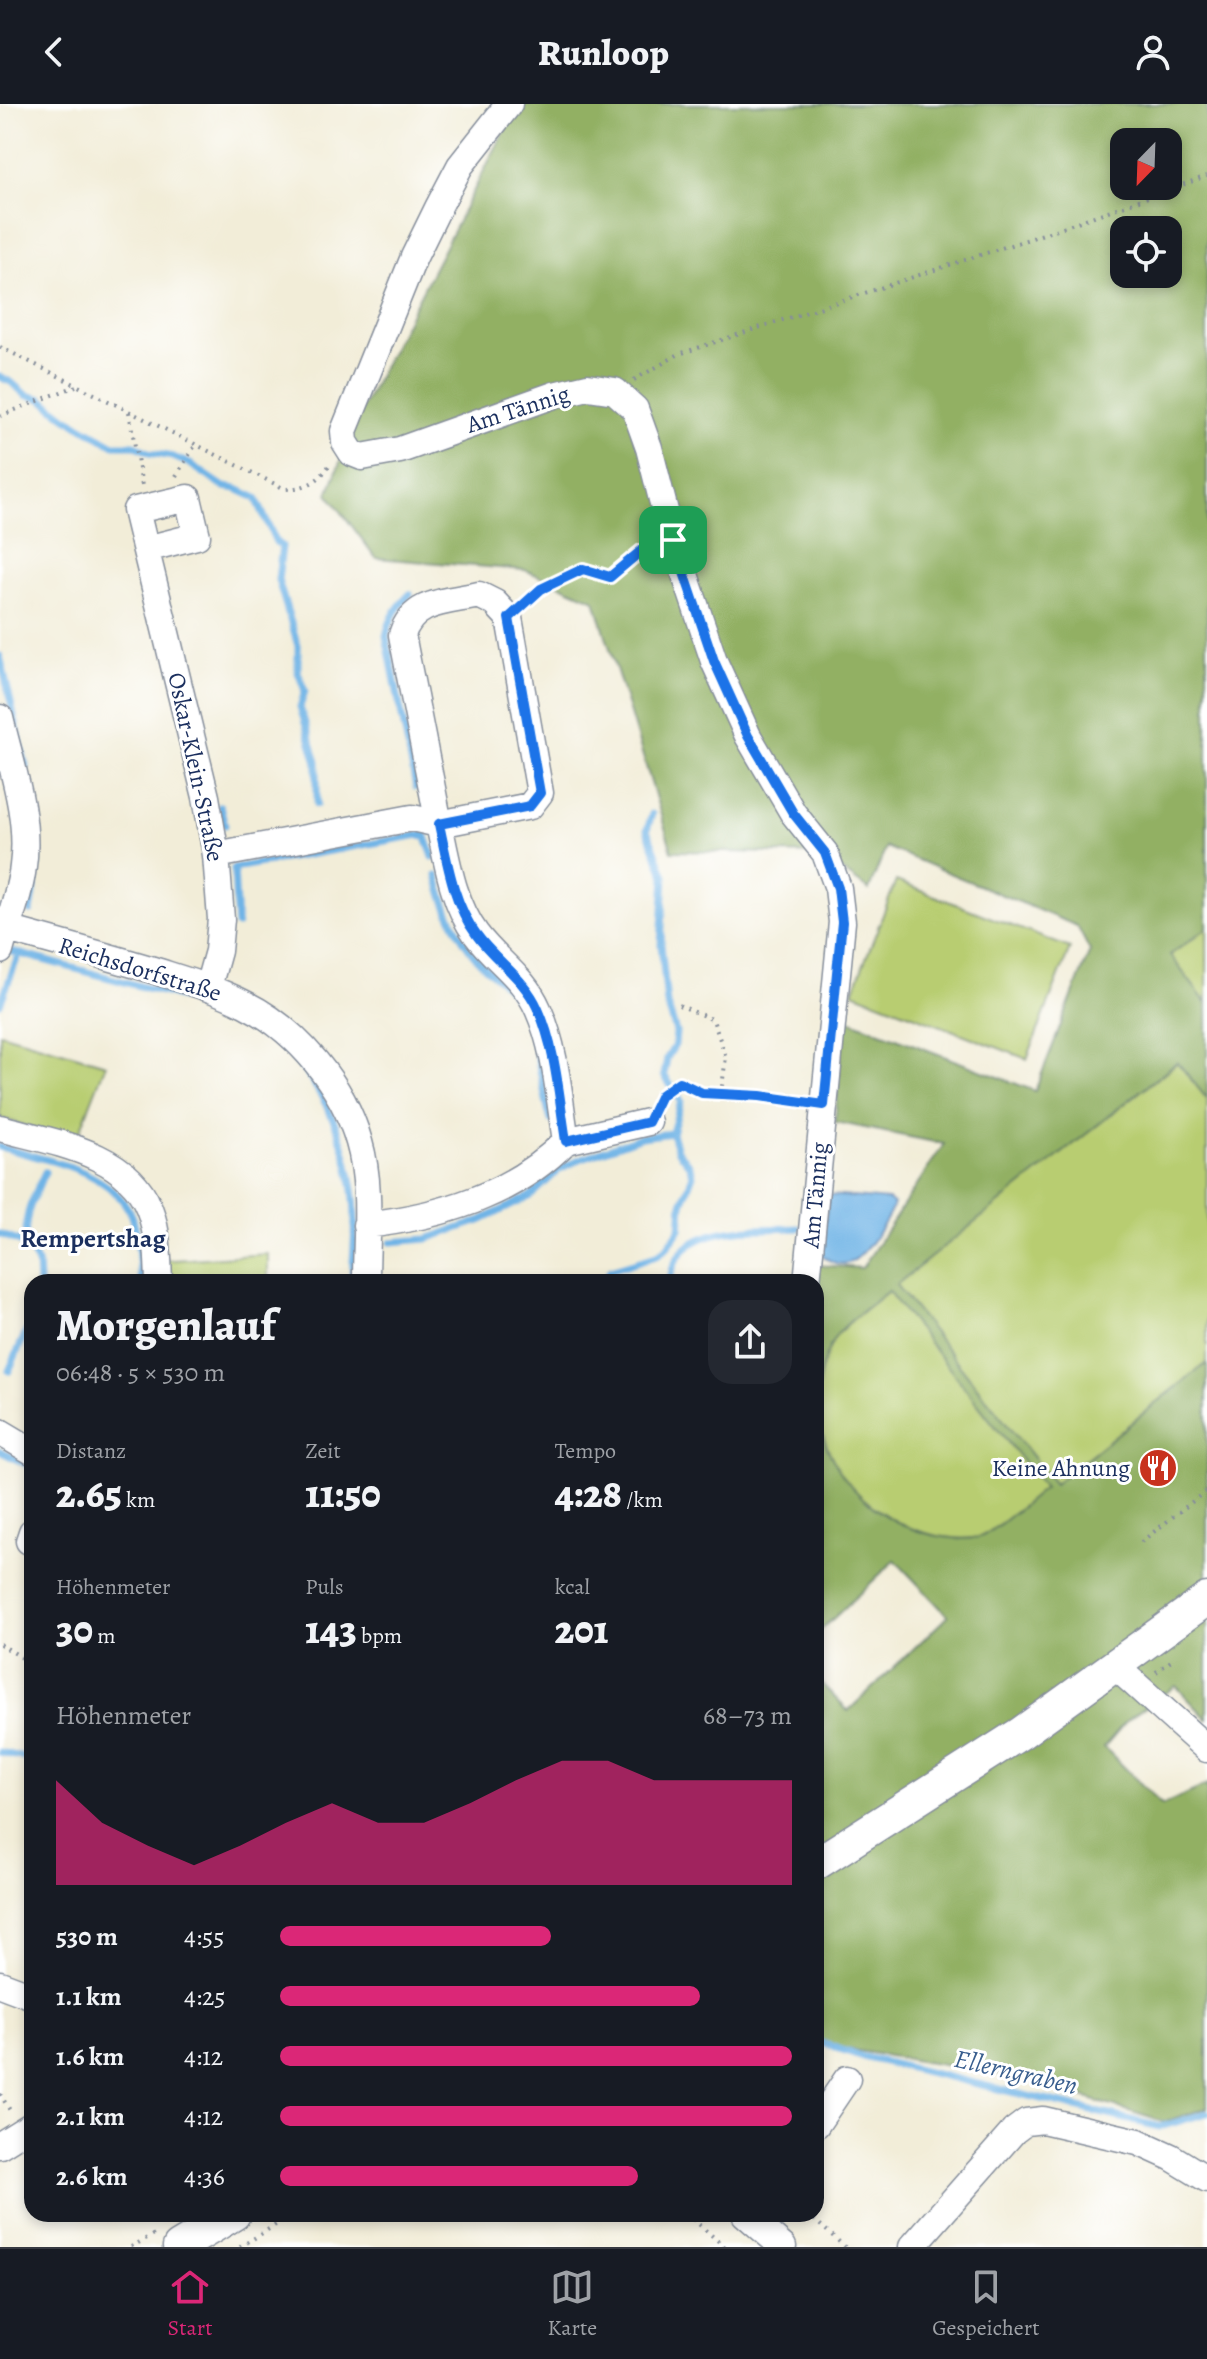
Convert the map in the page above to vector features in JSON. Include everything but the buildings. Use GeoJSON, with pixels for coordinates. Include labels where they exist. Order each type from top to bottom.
{"type":"FeatureCollection","features":[{"type":"Feature","properties":{"kind":"main road"},"geometry":{"type":"LineString","coordinates":[[824,1859],[1021,1733],[1207,1599]]}},
{"type":"Feature","properties":{"kind":"main road"},"geometry":{"type":"LineString","coordinates":[[179,2247],[221,2222]]}},
{"type":"Feature","properties":{"kind":"street","name":"Am Tännig"},"geometry":{"type":"LineString","coordinates":[[509,104],[460,166],[414,257],[344,431],[345,442],[352,453],[362,457],[400,450],[554,395],[588,387],[615,391],[635,409],[649,448],[673,540],[714,661],[748,736],[793,813],[825,853],[838,888],[842,922],[808,1274]]}},
{"type":"Feature","properties":{"kind":"street"},"geometry":{"type":"LineString","coordinates":[[146,508],[188,498],[197,536],[146,549]]}},
{"type":"Feature","properties":{"kind":"street","name":"Oskar-Klein-Straße"},"geometry":{"type":"LineString","coordinates":[[146,508],[136,510],[206,797],[216,855],[221,919],[218,951],[208,987]]}},
{"type":"Feature","properties":{"kind":"street"},"geometry":{"type":"LineString","coordinates":[[216,855],[412,818],[439,824],[530,806],[540,793],[509,618],[495,603],[479,595],[419,609],[406,620],[402,635],[439,824],[452,880],[467,921],[488,948],[516,974],[538,1007],[546,1029],[566,1141]]}},
{"type":"Feature","properties":{"kind":"street"},"geometry":{"type":"LineString","coordinates":[[0,718],[23,833],[23,867],[2,936]]}},
{"type":"Feature","properties":{"kind":"street","name":"Reichsdorfstraße"},"geometry":{"type":"LineString","coordinates":[[2,936],[208,987],[247,1004],[277,1024],[308,1052],[345,1108],[359,1142],[366,1187],[366,1274]]}},
{"type":"Feature","properties":{"kind":"street"},"geometry":{"type":"LineString","coordinates":[[366,1225],[443,1212],[496,1192],[546,1162],[566,1141],[648,1122]]}},
{"type":"Feature","properties":{"kind":"street"},"geometry":{"type":"LineString","coordinates":[[0,1128],[110,1163],[133,1181],[149,1207],[154,1225],[158,1274]]}},
{"type":"Feature","properties":{"kind":"street"},"geometry":{"type":"LineString","coordinates":[[0,1432],[24,1446]]}},
{"type":"Feature","properties":{"kind":"street"},"geometry":{"type":"LineString","coordinates":[[1115,1666],[1207,1749]]}},
{"type":"Feature","properties":{"kind":"street"},"geometry":{"type":"LineString","coordinates":[[0,1984],[24,1993]]}},
{"type":"Feature","properties":{"kind":"street"},"geometry":{"type":"LineString","coordinates":[[824,2113],[847,2079]]}},
{"type":"Feature","properties":{"kind":"street"},"geometry":{"type":"LineString","coordinates":[[912,2247],[1014,2131],[1026,2122],[1043,2120],[1138,2142],[1207,2179]]}},
{"type":"Feature","properties":{"kind":"street"},"geometry":{"type":"LineString","coordinates":[[0,2145],[24,2130]]}},
{"type":"Feature","properties":{"kind":"street"},"geometry":{"type":"LineString","coordinates":[[752,2225],[783,2247]]}},
{"type":"Feature","properties":{"kind":"path"},"geometry":{"type":"LineString","coordinates":[[615,391],[679,354],[1032,238],[1207,176]]}},
{"type":"Feature","properties":{"kind":"path"},"geometry":{"type":"LineString","coordinates":[[0,347],[285,489],[299,489],[315,483],[329,467]]}},
{"type":"Feature","properties":{"kind":"path"},"geometry":{"type":"LineString","coordinates":[[0,416],[77,386]]}},
{"type":"Feature","properties":{"kind":"path"},"geometry":{"type":"LineString","coordinates":[[129,411],[146,508]]}},
{"type":"Feature","properties":{"kind":"path"},"geometry":{"type":"LineString","coordinates":[[509,618],[541,589],[583,569],[610,577],[641,551],[673,540]]}},
{"type":"Feature","properties":{"kind":"path"},"geometry":{"type":"LineString","coordinates":[[679,1005],[713,1020],[726,1057],[721,1094]]}},
{"type":"Feature","properties":{"kind":"path"},"geometry":{"type":"LineString","coordinates":[[648,1122],[661,1095],[679,1082],[702,1093],[760,1096],[824,1105]]}},
{"type":"Feature","properties":{"kind":"path"},"geometry":{"type":"LineString","coordinates":[[1141,1542],[1207,1490]]}},
{"type":"Feature","properties":{"kind":"path"},"geometry":{"type":"LineString","coordinates":[[0,1644],[24,1659]]}},
{"type":"Feature","properties":{"kind":"path"},"geometry":{"type":"LineString","coordinates":[[240,2247],[280,2222]]}},
{"type":"Feature","properties":{"kind":"path"},"geometry":{"type":"LineString","coordinates":[[696,2222],[725,2247]]}},
{"type":"Feature","properties":{"kind":"path"},"geometry":{"type":"LineString","coordinates":[[817,2222],[845,2247]]}},
{"type":"Feature","properties":{"kind":"green space"},"geometry":{"type":"Polygon","coordinates":[[[522,104],[1207,104],[1207,928],[1170,955],[1207,1004],[1207,1099],[1177,1062],[896,1285],[1054,1484],[1207,1363],[1207,1719],[1176,1686],[1127,1720],[1104,1747],[1162,1805],[1207,1785],[1207,2108],[1164,2122],[1021,2078],[824,2045],[824,1686],[848,1711],[948,1616],[895,1560],[824,1627],[824,1437],[834,1461],[851,1486],[875,1508],[902,1524],[933,1535],[964,1539],[982,1536],[1044,1488],[888,1291],[838,1333],[824,1363],[824,1274],[816,1274],[816,1265],[862,1268],[944,1144],[835,1122],[844,1018],[1035,1091],[1090,951],[1077,926],[886,847],[869,890],[819,854],[672,851],[595,600],[525,570],[376,558],[328,494],[356,420],[513,114],[522,104]]]}},
{"type":"Feature","properties":{"kind":"green space"},"geometry":{"type":"Polygon","coordinates":[[[896,881],[1070,948],[1027,1059],[853,992],[896,881]]]}},
{"type":"Feature","properties":{"kind":"green space"},"geometry":{"type":"Polygon","coordinates":[[[1207,928],[1207,1004],[1170,955],[1207,928]]]}},
{"type":"Feature","properties":{"kind":"green space"},"geometry":{"type":"Polygon","coordinates":[[[0,1033],[106,1064],[76,1141],[0,1118],[0,1033]]]}},
{"type":"Feature","properties":{"kind":"green space"},"geometry":{"type":"Polygon","coordinates":[[[1178,1062],[1207,1099],[1207,1363],[1054,1484],[895,1284],[1178,1062]]]}},
{"type":"Feature","properties":{"kind":"green space"},"geometry":{"type":"Polygon","coordinates":[[[268,1254],[268,1274],[160,1274],[159,1261],[268,1254]]]}},
{"type":"Feature","properties":{"kind":"green space"},"geometry":{"type":"Polygon","coordinates":[[[888,1291],[1045,1488],[988,1533],[977,1538],[933,1535],[902,1525],[875,1508],[851,1487],[834,1461],[824,1437],[824,1363],[834,1339],[851,1320],[888,1291]]]}},
{"type":"Feature","properties":{"kind":"water"},"geometry":{"type":"Polygon","coordinates":[[[829,1195],[888,1200],[894,1204],[868,1247],[848,1263],[832,1262],[820,1253],[829,1195]]]}},
{"type":"Feature","properties":{"kind":"waterway"},"geometry":{"type":"LineString","coordinates":[[0,377],[26,395],[42,399],[65,417],[114,445],[135,445],[150,453],[173,457],[190,464],[224,487],[256,498],[276,542],[282,546],[278,580],[298,646],[298,672],[305,691],[300,707],[317,762],[317,804]]}},
{"type":"Feature","properties":{"kind":"waterway"},"geometry":{"type":"LineString","coordinates":[[410,594],[395,613],[386,636],[416,787]]}},
{"type":"Feature","properties":{"kind":"waterway"},"geometry":{"type":"LineString","coordinates":[[0,656],[26,767]]}},
{"type":"Feature","properties":{"kind":"waterway"},"geometry":{"type":"LineString","coordinates":[[31,911],[37,854],[33,798]]}},
{"type":"Feature","properties":{"kind":"waterway"},"geometry":{"type":"LineString","coordinates":[[220,806],[225,825]]}},
{"type":"Feature","properties":{"kind":"waterway"},"geometry":{"type":"LineString","coordinates":[[608,1274],[610,1270],[656,1256],[666,1249],[680,1229],[682,1204],[693,1175],[677,1150],[672,1133],[681,1101],[664,1075],[667,1058],[675,1045],[676,1032],[667,1004],[661,944],[665,876],[647,830],[652,814]]}},
{"type":"Feature","properties":{"kind":"waterway"},"geometry":{"type":"LineString","coordinates":[[237,925],[234,868],[425,834],[433,857]]}},
{"type":"Feature","properties":{"kind":"waterway"},"geometry":{"type":"LineString","coordinates":[[437,876],[448,910],[464,941],[478,960],[510,990],[522,1009],[534,1040],[551,1120]]}},
{"type":"Feature","properties":{"kind":"waterway"},"geometry":{"type":"LineString","coordinates":[[6,950],[195,1001]]}},
{"type":"Feature","properties":{"kind":"waterway"},"geometry":{"type":"LineString","coordinates":[[0,1004],[19,954]]}},
{"type":"Feature","properties":{"kind":"waterway"},"geometry":{"type":"LineString","coordinates":[[240,1017],[283,1047],[300,1066],[316,1087],[339,1133],[354,1196],[352,1274]]}},
{"type":"Feature","properties":{"kind":"waterway"},"geometry":{"type":"LineString","coordinates":[[391,1242],[427,1239],[480,1221],[531,1196],[560,1169],[580,1159],[641,1137],[672,1133]]}},
{"type":"Feature","properties":{"kind":"waterway"},"geometry":{"type":"LineString","coordinates":[[0,1147],[60,1163],[99,1180],[115,1192],[127,1207],[135,1226],[140,1274]]}},
{"type":"Feature","properties":{"kind":"waterway"},"geometry":{"type":"LineString","coordinates":[[27,1245],[27,1216],[45,1172]]}},
{"type":"Feature","properties":{"kind":"waterway"},"geometry":{"type":"LineString","coordinates":[[672,1274],[675,1262],[686,1248],[701,1239],[739,1230],[798,1228]]}},
{"type":"Feature","properties":{"kind":"waterway"},"geometry":{"type":"LineString","coordinates":[[0,1234],[27,1245],[38,1263],[39,1274]]}},
{"type":"Feature","properties":{"kind":"waterway"},"geometry":{"type":"LineString","coordinates":[[9,1371],[24,1337]]}},
{"type":"Feature","properties":{"kind":"waterway"},"geometry":{"type":"LineString","coordinates":[[0,1451],[24,1463]]}},
{"type":"Feature","properties":{"kind":"waterway","name":"Ellerngraben"},"geometry":{"type":"LineString","coordinates":[[0,1752],[24,1758]]}},
{"type":"Feature","properties":{"kind":"waterway","name":"Ellerngraben"},"geometry":{"type":"LineString","coordinates":[[824,2044],[863,2057],[1160,2127],[1207,2113]]}},
{"type":"Feature","properties":{"kind":"place","name":"Keine Ahnung"},"geometry":{"type":"Point","coordinates":[1158,1468]}},
{"type":"Feature","properties":{"kind":"district","name":"Rempertshag"},"geometry":{"type":"Point","coordinates":[93,1238]}},
{"type":"Feature","properties":{"kind":"route"},"geometry":{"type":"LineString","coordinates":[[673,540],[714,661],[748,736],[793,813],[825,853],[838,888],[842,922],[824,1105],[760,1096],[702,1093],[679,1082],[661,1095],[648,1122],[566,1141],[546,1029],[538,1007],[516,974],[488,948],[467,921],[452,880],[439,824],[530,806],[540,793],[509,618],[541,589],[583,569],[610,577],[641,551],[673,540]]}}]}
